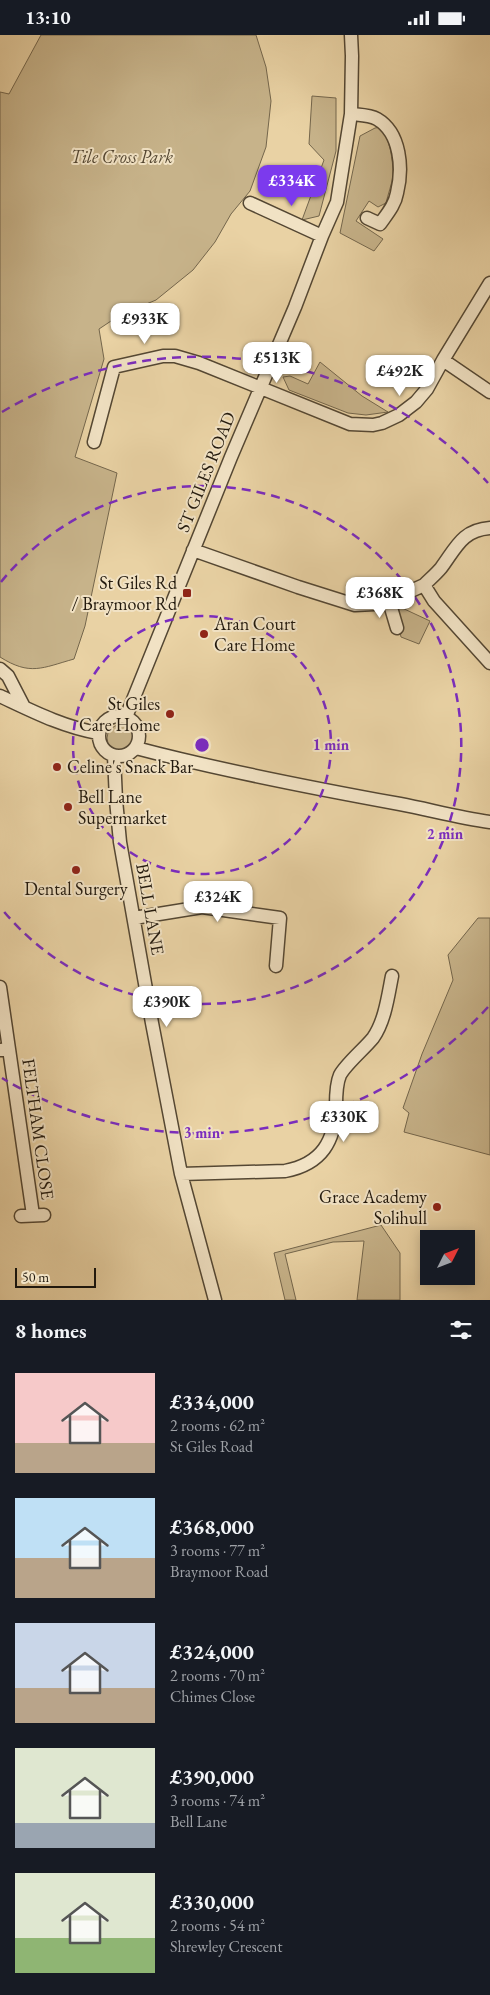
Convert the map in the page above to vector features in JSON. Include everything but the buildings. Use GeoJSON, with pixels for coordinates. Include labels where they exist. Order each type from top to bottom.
{"type":"FeatureCollection","features":[{"type":"Feature","properties":{"kind":"street","name":"ST GILES ROAD"},"geometry":{"type":"LineString","coordinates":[[126,717],[337,202],[346,154],[350,114],[351,35]]}},
{"type":"Feature","properties":{"kind":"street"},"geometry":{"type":"LineString","coordinates":[[350,114],[376,118],[389,128],[398,149],[400,173],[397,194],[391,209],[380,224],[367,218]]}},
{"type":"Feature","properties":{"kind":"street"},"geometry":{"type":"LineString","coordinates":[[250,203],[322,236]]}},
{"type":"Feature","properties":{"kind":"street"},"geometry":{"type":"LineString","coordinates":[[94,441],[114,367],[157,357],[174,356],[199,363],[350,424],[373,425],[399,415],[416,402],[427,389],[490,283]]}},
{"type":"Feature","properties":{"kind":"street"},"geometry":{"type":"LineString","coordinates":[[443,360],[490,392]]}},
{"type":"Feature","properties":{"kind":"street"},"geometry":{"type":"LineString","coordinates":[[193,550],[355,605],[374,604],[388,601],[424,585],[439,570],[463,538],[471,532],[490,528]]}},
{"type":"Feature","properties":{"kind":"street"},"geometry":{"type":"LineString","coordinates":[[424,585],[434,601],[490,663]]}},
{"type":"Feature","properties":{"kind":"street"},"geometry":{"type":"LineString","coordinates":[[388,601],[397,627]]}},
{"type":"Feature","properties":{"kind":"street"},"geometry":{"type":"LineString","coordinates":[[0,669],[8,676],[24,707]]}},
{"type":"Feature","properties":{"kind":"street"},"geometry":{"type":"LineString","coordinates":[[0,695],[59,723],[98,733]]}},
{"type":"Feature","properties":{"kind":"street"},"geometry":{"type":"LineString","coordinates":[[120,716],[126,717],[134,723],[139,738],[136,748],[126,755],[114,756],[102,747],[98,733],[103,723],[108,719],[120,716]]}},
{"type":"Feature","properties":{"kind":"street"},"geometry":{"type":"LineString","coordinates":[[136,748],[341,793],[490,822]]}},
{"type":"Feature","properties":{"kind":"street","name":"BELL LANE"},"geometry":{"type":"LineString","coordinates":[[114,756],[120,842],[181,1174],[215,1300]]}},
{"type":"Feature","properties":{"kind":"street"},"geometry":{"type":"LineString","coordinates":[[134,918],[202,907],[280,918],[276,966]]}},
{"type":"Feature","properties":{"kind":"street"},"geometry":{"type":"LineString","coordinates":[[181,1174],[286,1171],[298,1169],[312,1162],[322,1153],[330,1141],[335,1122],[335,1098],[340,1075],[374,1036],[384,1013],[392,976]]}},
{"type":"Feature","properties":{"kind":"street","name":"FELTHAM CLOSE"},"geometry":{"type":"LineString","coordinates":[[0,987],[4,1049],[33,1215]]}},
{"type":"Feature","properties":{"kind":"green space","name":"Tile Cross Park"},"geometry":{"type":"Polygon","coordinates":[[[41,35],[256,35],[266,67],[271,101],[266,147],[250,191],[231,214],[215,242],[193,270],[156,300],[120,315],[99,329],[104,359],[75,457],[117,473],[85,626],[74,659],[36,669],[20,667],[0,657],[0,92],[9,94],[41,35]]]}},
{"type":"Feature","properties":{"kind":"green space"},"geometry":{"type":"Polygon","coordinates":[[[312,96],[336,98],[336,151],[319,216],[302,220],[324,160],[309,144],[312,96]]]}},
{"type":"Feature","properties":{"kind":"green space"},"geometry":{"type":"Polygon","coordinates":[[[381,127],[387,137],[392,156],[393,175],[391,185],[386,203],[378,207],[369,201],[356,221],[383,239],[374,251],[340,233],[360,136],[381,127]]]}},
{"type":"Feature","properties":{"kind":"green space"},"geometry":{"type":"Polygon","coordinates":[[[320,362],[362,396],[388,412],[366,415],[348,413],[289,390],[283,377],[290,376],[308,384],[320,362]]]}},
{"type":"Feature","properties":{"kind":"green space"},"geometry":{"type":"Polygon","coordinates":[[[400,607],[430,621],[419,644],[401,637],[396,615],[400,607]]]}},
{"type":"Feature","properties":{"kind":"green space"},"geometry":{"type":"Polygon","coordinates":[[[120,725],[129,729],[133,738],[129,747],[120,751],[111,747],[107,738],[111,729],[120,725]]]}},
{"type":"Feature","properties":{"kind":"green space"},"geometry":{"type":"Polygon","coordinates":[[[478,918],[490,918],[490,1155],[404,1132],[409,1113],[403,1108],[422,1054],[453,980],[448,955],[478,918]]]}},
{"type":"Feature","properties":{"kind":"green space"},"geometry":{"type":"Polygon","coordinates":[[[381,1225],[400,1253],[400,1300],[357,1300],[364,1241],[333,1242],[285,1254],[296,1300],[285,1300],[274,1253],[381,1225]]]}},
{"type":"Feature","properties":{"kind":"place","name":"St Giles Rd / Braymoor Rd"},"geometry":{"type":"Point","coordinates":[187,593]}},
{"type":"Feature","properties":{"kind":"place","name":"Aran Court Care Home"},"geometry":{"type":"Point","coordinates":[204,634]}},
{"type":"Feature","properties":{"kind":"place","name":"St Giles Care Home"},"geometry":{"type":"Point","coordinates":[170,714]}},
{"type":"Feature","properties":{"kind":"place","name":"Celine's Snack Bar"},"geometry":{"type":"Point","coordinates":[57,767]}},
{"type":"Feature","properties":{"kind":"place","name":"Bell Lane Supermarket"},"geometry":{"type":"Point","coordinates":[68,807]}},
{"type":"Feature","properties":{"kind":"place","name":"Dental Surgery"},"geometry":{"type":"Point","coordinates":[76,870]}},
{"type":"Feature","properties":{"kind":"place","name":"Grace Academy Solihull"},"geometry":{"type":"Point","coordinates":[437,1207]}}]}
